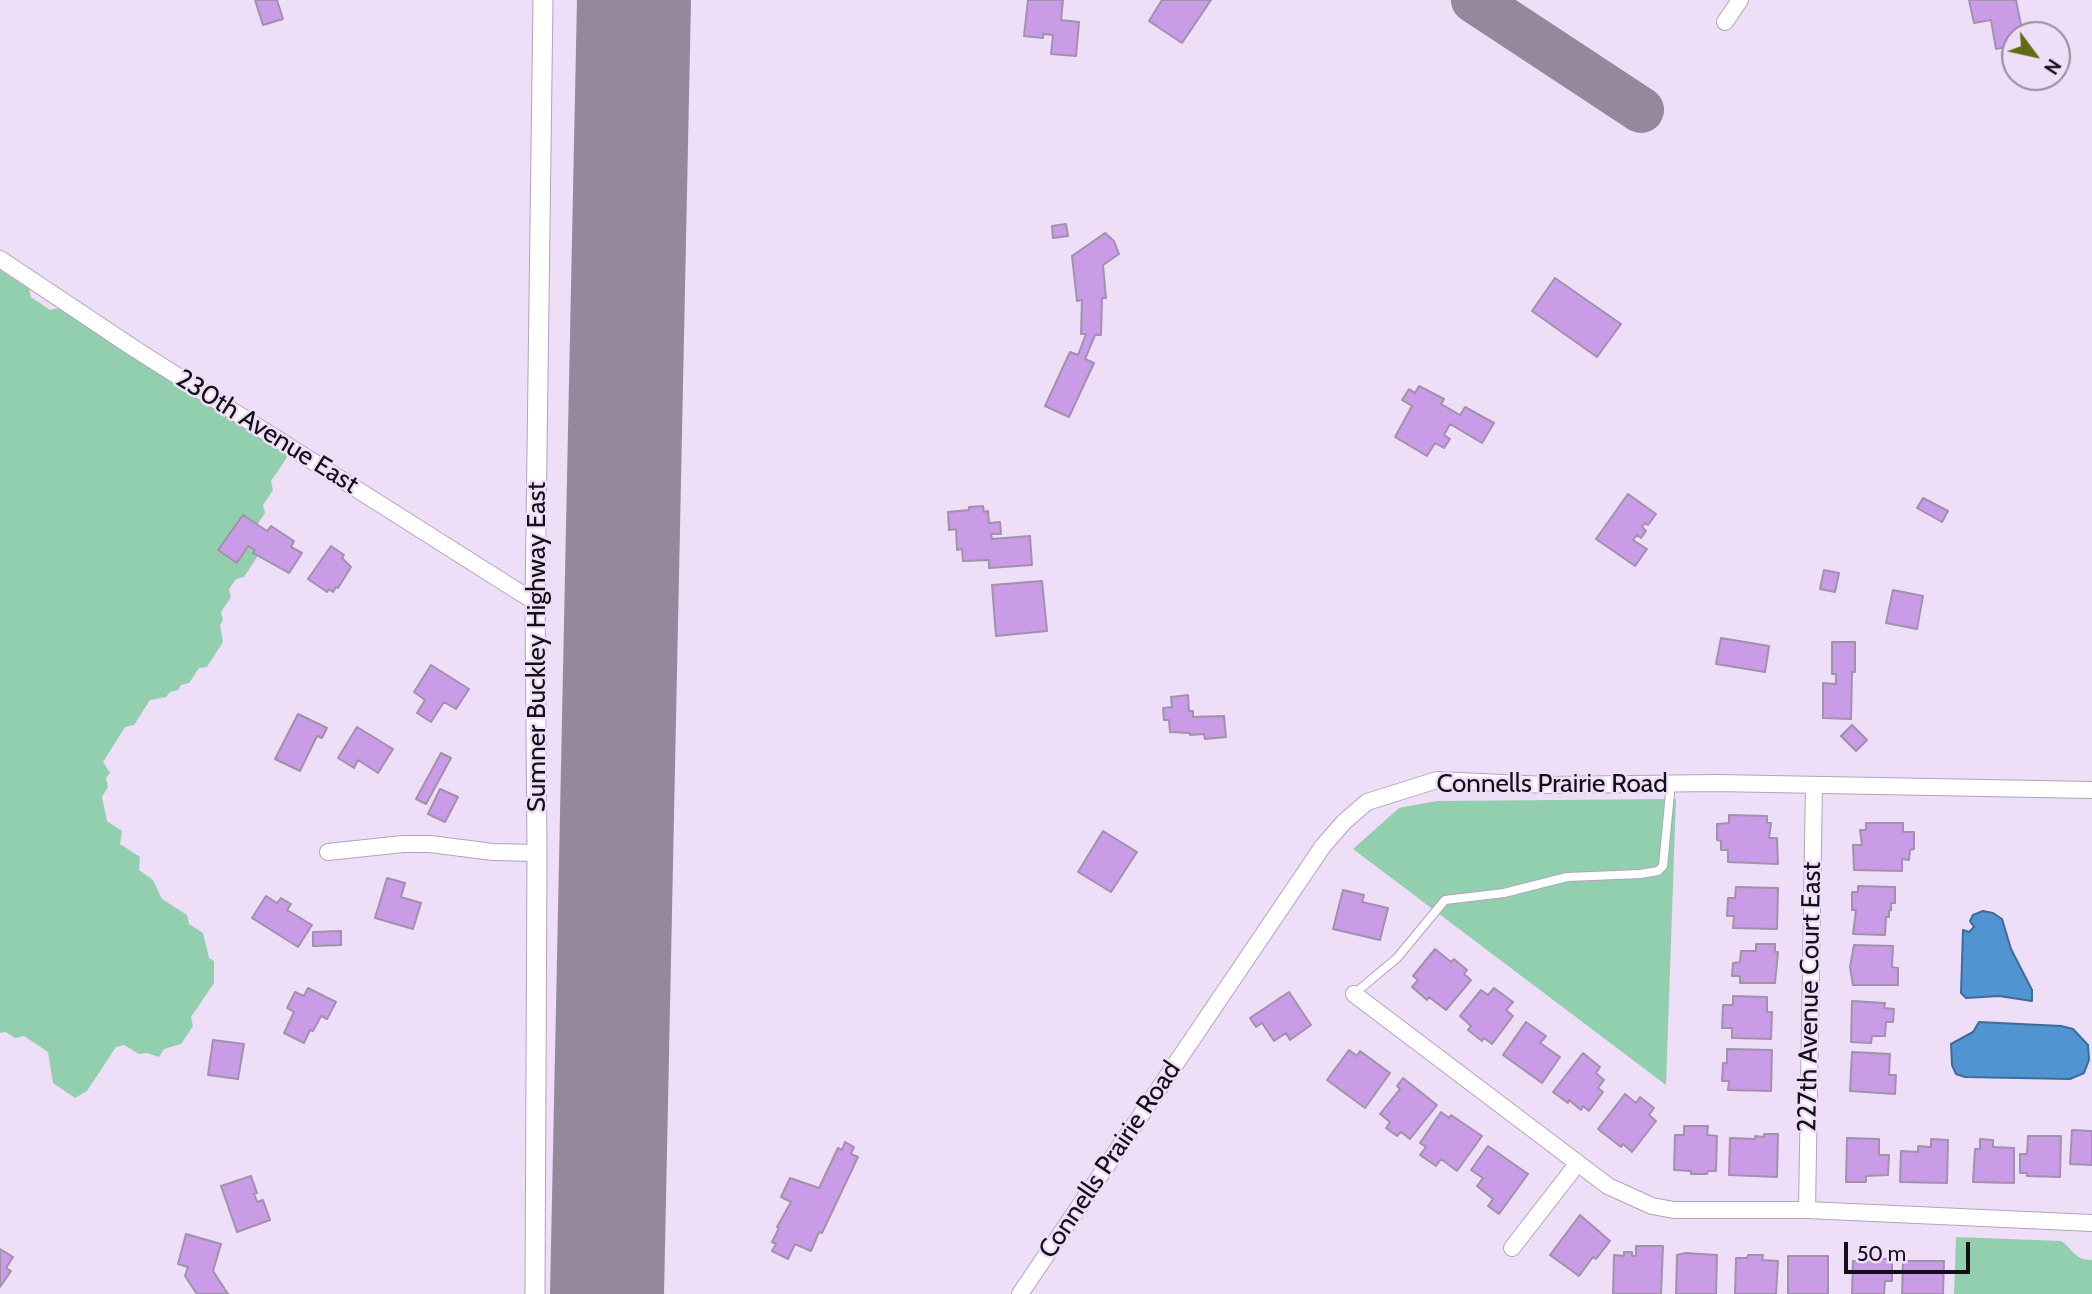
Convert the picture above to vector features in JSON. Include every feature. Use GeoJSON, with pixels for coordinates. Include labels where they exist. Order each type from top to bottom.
{"type":"FeatureCollection","features":[{"type":"Feature","properties":{"kind":"street","name":"Sumner Buckley Highway East"},"geometry":{"type":"LineString","coordinates":[[535,1294],[535,603],[543,0]]}},
{"type":"Feature","properties":{"kind":"street"},"geometry":{"type":"LineString","coordinates":[[1726,22],[1740,0]]}},
{"type":"Feature","properties":{"kind":"street","name":"230th Avenue East"},"geometry":{"type":"LineString","coordinates":[[0,259],[135,349],[535,603]]}},
{"type":"Feature","properties":{"kind":"street","name":"Connells Prairie Road"},"geometry":{"type":"LineString","coordinates":[[1020,1294],[1323,846],[1359,807],[1367,802],[1437,780],[1547,785],[1671,783],[2092,790]]}},
{"type":"Feature","properties":{"kind":"street","name":"227th Avenue Court East"},"geometry":{"type":"LineString","coordinates":[[1807,1210],[1814,785]]}},
{"type":"Feature","properties":{"kind":"street"},"geometry":{"type":"LineString","coordinates":[[328,852],[403,844],[430,844],[493,852],[537,853]]}},
{"type":"Feature","properties":{"kind":"street"},"geometry":{"type":"LineString","coordinates":[[1354,994],[1608,1186],[1652,1206],[1674,1210],[1807,1210],[2092,1223]]}},
{"type":"Feature","properties":{"kind":"street"},"geometry":{"type":"LineString","coordinates":[[1512,1248],[1578,1163]]}},
{"type":"Feature","properties":{"kind":"lane"},"geometry":{"type":"LineString","coordinates":[[1354,994],[1397,958],[1445,900],[1504,893],[1567,877],[1658,871],[1663,866],[1671,783]]}},
{"type":"Feature","properties":{"kind":"green space"},"geometry":{"type":"Polygon","coordinates":[[[0,270],[29,289],[31,297],[50,310],[59,308],[183,389],[191,387],[245,422],[267,422],[287,435],[294,447],[271,481],[273,490],[263,505],[265,513],[255,528],[257,557],[244,577],[236,579],[229,589],[231,597],[221,612],[223,642],[207,667],[199,668],[189,683],[181,685],[166,697],[150,700],[134,725],[125,727],[103,762],[110,773],[106,778],[108,787],[102,797],[107,821],[122,831],[120,844],[140,857],[139,870],[153,880],[162,899],[187,915],[189,924],[203,933],[209,958],[214,961],[214,983],[191,1017],[193,1026],[181,1044],[164,1049],[159,1057],[147,1053],[139,1054],[124,1045],[116,1047],[87,1091],[75,1098],[53,1083],[48,1052],[24,1036],[15,1038],[6,1032],[0,1033],[0,270]]]}},
{"type":"Feature","properties":{"kind":"green space"},"geometry":{"type":"Polygon","coordinates":[[[1676,799],[1666,1085],[1353,849],[1399,808],[1437,801],[1676,799]]]}},
{"type":"Feature","properties":{"kind":"green space"},"geometry":{"type":"Polygon","coordinates":[[[1956,1237],[2061,1241],[2077,1256],[2092,1260],[2092,1294],[1954,1294],[1956,1237]]]}},
{"type":"Feature","properties":{"kind":"water"},"geometry":{"type":"Polygon","coordinates":[[[1983,911],[2002,919],[2011,949],[2032,990],[2032,1001],[1999,996],[1966,998],[1961,993],[1963,930],[1969,932],[1974,927],[1970,921],[1973,915],[1983,911]]]}},
{"type":"Feature","properties":{"kind":"water"},"geometry":{"type":"Polygon","coordinates":[[[1979,1022],[2061,1026],[2073,1029],[2088,1045],[2089,1060],[2084,1073],[2070,1079],[1965,1077],[1956,1074],[1952,1065],[1951,1044],[1973,1032],[1979,1022]]]}},
{"type":"Feature","properties":{"kind":"building"},"geometry":{"type":"Polygon","coordinates":[[[255,0],[277,0],[283,19],[263,25],[255,0]]]}},
{"type":"Feature","properties":{"kind":"building"},"geometry":{"type":"Polygon","coordinates":[[[1028,0],[1063,0],[1061,20],[1079,22],[1076,56],[1051,54],[1053,35],[1043,34],[1043,38],[1024,36],[1028,0]]]}},
{"type":"Feature","properties":{"kind":"building"},"geometry":{"type":"Polygon","coordinates":[[[1162,0],[1211,0],[1182,43],[1149,21],[1162,0]]]}},
{"type":"Feature","properties":{"kind":"building"},"geometry":{"type":"Polygon","coordinates":[[[1969,0],[2016,0],[2020,21],[2001,21],[2001,48],[1996,49],[1991,20],[1974,23],[1969,0]]]}},
{"type":"Feature","properties":{"kind":"building"},"geometry":{"type":"Polygon","coordinates":[[[1066,224],[1068,236],[1053,238],[1052,226],[1066,224]]]}},
{"type":"Feature","properties":{"kind":"building"},"geometry":{"type":"Polygon","coordinates":[[[1105,233],[1114,241],[1119,254],[1103,265],[1106,298],[1102,298],[1101,335],[1095,335],[1085,359],[1094,363],[1069,417],[1045,406],[1070,352],[1078,355],[1086,334],[1081,334],[1082,300],[1077,301],[1072,256],[1105,233]]]}},
{"type":"Feature","properties":{"kind":"building"},"geometry":{"type":"Polygon","coordinates":[[[1555,278],[1621,324],[1597,357],[1532,311],[1555,278]]]}},
{"type":"Feature","properties":{"kind":"building"},"geometry":{"type":"Polygon","coordinates":[[[1419,386],[1444,399],[1441,404],[1460,415],[1465,407],[1494,423],[1482,443],[1450,424],[1444,435],[1450,439],[1444,448],[1435,443],[1427,456],[1395,437],[1412,406],[1402,400],[1409,389],[1415,393],[1419,386]]]}},
{"type":"Feature","properties":{"kind":"building"},"geometry":{"type":"Polygon","coordinates":[[[1628,494],[1656,514],[1648,525],[1645,523],[1642,527],[1646,531],[1641,538],[1637,535],[1633,540],[1647,549],[1635,566],[1596,539],[1628,494]]]}},
{"type":"Feature","properties":{"kind":"building"},"geometry":{"type":"Polygon","coordinates":[[[1923,498],[1948,511],[1942,522],[1917,508],[1923,498]]]}},
{"type":"Feature","properties":{"kind":"building"},"geometry":{"type":"Polygon","coordinates":[[[983,506],[984,512],[988,511],[989,523],[1000,522],[1001,534],[991,534],[992,539],[1030,536],[1032,565],[989,568],[989,560],[963,561],[962,549],[957,550],[956,529],[949,530],[948,512],[983,506]]]}},
{"type":"Feature","properties":{"kind":"building"},"geometry":{"type":"Polygon","coordinates":[[[243,515],[267,531],[271,526],[294,541],[291,547],[302,553],[289,573],[253,553],[255,550],[248,546],[237,563],[218,550],[243,515]]]}},
{"type":"Feature","properties":{"kind":"building"},"geometry":{"type":"Polygon","coordinates":[[[331,546],[344,555],[342,558],[351,567],[338,588],[333,592],[329,589],[327,592],[308,579],[331,546]]]}},
{"type":"Feature","properties":{"kind":"building"},"geometry":{"type":"Polygon","coordinates":[[[1824,570],[1839,573],[1835,592],[1820,589],[1824,570]]]}},
{"type":"Feature","properties":{"kind":"building"},"geometry":{"type":"Polygon","coordinates":[[[1042,581],[1047,631],[996,636],[992,585],[1042,581]]]}},
{"type":"Feature","properties":{"kind":"building"},"geometry":{"type":"Polygon","coordinates":[[[1893,590],[1923,596],[1917,629],[1886,623],[1893,590]]]}},
{"type":"Feature","properties":{"kind":"building"},"geometry":{"type":"Polygon","coordinates":[[[1721,638],[1769,646],[1765,672],[1716,664],[1721,638]]]}},
{"type":"Feature","properties":{"kind":"building"},"geometry":{"type":"Polygon","coordinates":[[[1832,642],[1855,642],[1851,719],[1823,718],[1823,683],[1836,684],[1836,674],[1832,674],[1832,642]]]}},
{"type":"Feature","properties":{"kind":"building"},"geometry":{"type":"Polygon","coordinates":[[[431,665],[469,689],[456,709],[444,702],[431,722],[417,713],[425,700],[414,692],[431,665]]]}},
{"type":"Feature","properties":{"kind":"building"},"geometry":{"type":"Polygon","coordinates":[[[1188,695],[1189,711],[1193,711],[1193,717],[1224,716],[1226,737],[1205,739],[1204,734],[1170,732],[1169,720],[1164,720],[1163,708],[1172,707],[1171,697],[1188,695]]]}},
{"type":"Feature","properties":{"kind":"building"},"geometry":{"type":"Polygon","coordinates":[[[298,714],[327,728],[322,738],[317,736],[300,771],[275,759],[298,714]]]}},
{"type":"Feature","properties":{"kind":"building"},"geometry":{"type":"Polygon","coordinates":[[[1852,725],[1867,740],[1856,751],[1841,736],[1852,725]]]}},
{"type":"Feature","properties":{"kind":"building"},"geometry":{"type":"Polygon","coordinates":[[[357,727],[393,749],[378,773],[358,760],[354,768],[338,758],[357,727]]]}},
{"type":"Feature","properties":{"kind":"building"},"geometry":{"type":"Polygon","coordinates":[[[441,753],[451,758],[426,804],[416,799],[441,753]]]}},
{"type":"Feature","properties":{"kind":"building"},"geometry":{"type":"Polygon","coordinates":[[[440,789],[458,797],[445,822],[428,814],[440,789]]]}},
{"type":"Feature","properties":{"kind":"building"},"geometry":{"type":"Polygon","coordinates":[[[1729,815],[1767,816],[1767,823],[1771,823],[1769,838],[1777,838],[1778,864],[1728,862],[1728,850],[1721,850],[1721,841],[1717,840],[1717,824],[1729,823],[1729,815]]]}},
{"type":"Feature","properties":{"kind":"building"},"geometry":{"type":"Polygon","coordinates":[[[1866,823],[1903,823],[1903,832],[1914,832],[1914,849],[1910,850],[1909,860],[1902,859],[1902,871],[1854,870],[1853,845],[1862,845],[1860,830],[1866,830],[1866,823]]]}},
{"type":"Feature","properties":{"kind":"building"},"geometry":{"type":"Polygon","coordinates":[[[1103,831],[1137,852],[1111,892],[1078,872],[1103,831]]]}},
{"type":"Feature","properties":{"kind":"building"},"geometry":{"type":"Polygon","coordinates":[[[387,878],[405,883],[401,897],[421,903],[413,929],[375,918],[387,878]]]}},
{"type":"Feature","properties":{"kind":"building"},"geometry":{"type":"Polygon","coordinates":[[[1858,886],[1895,887],[1895,903],[1891,903],[1889,917],[1886,917],[1885,935],[1853,934],[1856,910],[1852,910],[1852,892],[1858,892],[1858,886]]]}},
{"type":"Feature","properties":{"kind":"building"},"geometry":{"type":"Polygon","coordinates":[[[1736,887],[1778,888],[1777,929],[1733,928],[1734,916],[1727,916],[1728,898],[1735,898],[1736,887]]]}},
{"type":"Feature","properties":{"kind":"building"},"geometry":{"type":"Polygon","coordinates":[[[1343,890],[1364,895],[1362,902],[1388,908],[1380,940],[1333,929],[1343,890]]]}},
{"type":"Feature","properties":{"kind":"building"},"geometry":{"type":"Polygon","coordinates":[[[266,896],[277,903],[281,898],[291,904],[287,910],[312,925],[298,947],[252,918],[266,896]]]}},
{"type":"Feature","properties":{"kind":"building"},"geometry":{"type":"Polygon","coordinates":[[[341,931],[341,945],[313,946],[313,932],[341,931]]]}},
{"type":"Feature","properties":{"kind":"building"},"geometry":{"type":"Polygon","coordinates":[[[1756,944],[1775,944],[1775,952],[1778,952],[1775,983],[1740,983],[1740,976],[1732,976],[1733,963],[1740,962],[1741,951],[1756,951],[1756,944]]]}},
{"type":"Feature","properties":{"kind":"building"},"geometry":{"type":"Polygon","coordinates":[[[1854,945],[1893,946],[1892,967],[1898,968],[1898,985],[1853,985],[1850,967],[1854,945]]]}},
{"type":"Feature","properties":{"kind":"building"},"geometry":{"type":"Polygon","coordinates":[[[1435,949],[1467,970],[1464,974],[1471,980],[1446,1010],[1429,997],[1427,1000],[1412,987],[1418,980],[1413,976],[1435,949]]]}},
{"type":"Feature","properties":{"kind":"building"},"geometry":{"type":"Polygon","coordinates":[[[308,988],[336,1002],[327,1019],[321,1016],[304,1043],[284,1033],[294,1012],[287,1008],[295,992],[304,996],[308,988]]]}},
{"type":"Feature","properties":{"kind":"building"},"geometry":{"type":"Polygon","coordinates":[[[1494,988],[1513,1002],[1506,1010],[1513,1016],[1492,1044],[1484,1038],[1482,1041],[1468,1030],[1471,1026],[1460,1016],[1481,990],[1488,995],[1494,988]]]}},
{"type":"Feature","properties":{"kind":"building"},"geometry":{"type":"Polygon","coordinates":[[[1289,992],[1311,1025],[1290,1040],[1286,1033],[1274,1041],[1262,1023],[1256,1027],[1250,1018],[1289,992]]]}},
{"type":"Feature","properties":{"kind":"building"},"geometry":{"type":"Polygon","coordinates":[[[1733,996],[1767,997],[1767,1012],[1772,1012],[1771,1039],[1732,1038],[1732,1028],[1722,1028],[1723,1005],[1733,1005],[1733,996]]]}},
{"type":"Feature","properties":{"kind":"building"},"geometry":{"type":"Polygon","coordinates":[[[1852,1001],[1885,1003],[1884,1008],[1894,1009],[1893,1022],[1886,1022],[1885,1036],[1872,1036],[1871,1043],[1851,1042],[1852,1001]]]}},
{"type":"Feature","properties":{"kind":"building"},"geometry":{"type":"Polygon","coordinates":[[[1526,1022],[1546,1036],[1540,1043],[1560,1057],[1542,1083],[1503,1055],[1526,1022]]]}},
{"type":"Feature","properties":{"kind":"building"},"geometry":{"type":"Polygon","coordinates":[[[213,1040],[244,1044],[238,1079],[208,1075],[213,1040]]]}},
{"type":"Feature","properties":{"kind":"building"},"geometry":{"type":"Polygon","coordinates":[[[1727,1049],[1772,1050],[1771,1091],[1728,1090],[1729,1081],[1722,1081],[1723,1063],[1727,1063],[1727,1049]]]}},
{"type":"Feature","properties":{"kind":"building"},"geometry":{"type":"Polygon","coordinates":[[[1349,1050],[1357,1056],[1360,1051],[1390,1073],[1365,1108],[1327,1080],[1349,1050]]]}},
{"type":"Feature","properties":{"kind":"building"},"geometry":{"type":"Polygon","coordinates":[[[1852,1052],[1890,1054],[1889,1075],[1896,1075],[1895,1094],[1850,1091],[1852,1052]]]}},
{"type":"Feature","properties":{"kind":"building"},"geometry":{"type":"Polygon","coordinates":[[[1583,1053],[1600,1067],[1596,1073],[1604,1080],[1598,1088],[1603,1092],[1589,1111],[1583,1106],[1581,1110],[1553,1092],[1583,1053]]]}},
{"type":"Feature","properties":{"kind":"building"},"geometry":{"type":"Polygon","coordinates":[[[1403,1078],[1437,1105],[1410,1139],[1401,1132],[1397,1136],[1386,1128],[1390,1122],[1380,1114],[1400,1089],[1397,1086],[1403,1078]]]}},
{"type":"Feature","properties":{"kind":"building"},"geometry":{"type":"Polygon","coordinates":[[[1625,1094],[1636,1103],[1640,1097],[1654,1108],[1649,1115],[1656,1121],[1632,1152],[1598,1129],[1625,1094]]]}},
{"type":"Feature","properties":{"kind":"building"},"geometry":{"type":"Polygon","coordinates":[[[1441,1112],[1449,1118],[1451,1115],[1482,1136],[1457,1171],[1441,1159],[1436,1166],[1420,1155],[1426,1147],[1420,1143],[1441,1112]]]}},
{"type":"Feature","properties":{"kind":"building"},"geometry":{"type":"Polygon","coordinates":[[[1684,1126],[1708,1126],[1707,1135],[1717,1136],[1716,1171],[1691,1174],[1691,1171],[1674,1170],[1675,1135],[1684,1135],[1684,1126]]]}},
{"type":"Feature","properties":{"kind":"building"},"geometry":{"type":"Polygon","coordinates":[[[2072,1130],[2092,1131],[2092,1165],[2070,1164],[2072,1130]]]}},
{"type":"Feature","properties":{"kind":"building"},"geometry":{"type":"Polygon","coordinates":[[[1764,1134],[1778,1134],[1777,1177],[1729,1175],[1730,1138],[1755,1139],[1755,1136],[1764,1137],[1764,1134]]]}},
{"type":"Feature","properties":{"kind":"building"},"geometry":{"type":"Polygon","coordinates":[[[2028,1136],[2061,1136],[2060,1177],[2027,1176],[2027,1173],[2020,1173],[2020,1154],[2027,1154],[2028,1136]]]}},
{"type":"Feature","properties":{"kind":"building"},"geometry":{"type":"Polygon","coordinates":[[[1847,1138],[1879,1139],[1879,1155],[1889,1155],[1888,1175],[1866,1176],[1866,1182],[1846,1182],[1847,1138]]]}},
{"type":"Feature","properties":{"kind":"building"},"geometry":{"type":"Polygon","coordinates":[[[1931,1139],[1948,1140],[1947,1183],[1900,1182],[1901,1151],[1918,1152],[1918,1146],[1931,1147],[1931,1139]]]}},
{"type":"Feature","properties":{"kind":"building"},"geometry":{"type":"Polygon","coordinates":[[[1980,1139],[1993,1140],[1993,1147],[2014,1148],[2014,1183],[1973,1182],[1975,1149],[1980,1149],[1980,1139]]]}},
{"type":"Feature","properties":{"kind":"building"},"geometry":{"type":"Polygon","coordinates":[[[845,1142],[854,1147],[851,1154],[858,1157],[811,1251],[795,1244],[788,1259],[772,1251],[776,1244],[772,1242],[779,1228],[777,1227],[791,1202],[781,1197],[790,1178],[819,1188],[838,1148],[842,1150],[845,1142]]]}},
{"type":"Feature","properties":{"kind":"building"},"geometry":{"type":"Polygon","coordinates":[[[1488,1146],[1528,1174],[1499,1214],[1488,1206],[1493,1199],[1477,1186],[1483,1178],[1471,1170],[1488,1146]]]}},
{"type":"Feature","properties":{"kind":"building"},"geometry":{"type":"Polygon","coordinates":[[[251,1176],[257,1202],[263,1200],[270,1220],[237,1232],[221,1186],[251,1176]]]}},
{"type":"Feature","properties":{"kind":"building"},"geometry":{"type":"Polygon","coordinates":[[[1580,1215],[1610,1241],[1596,1259],[1593,1257],[1579,1276],[1550,1255],[1580,1215]]]}},
{"type":"Feature","properties":{"kind":"building"},"geometry":{"type":"Polygon","coordinates":[[[186,1234],[221,1244],[213,1271],[228,1294],[197,1294],[185,1276],[188,1267],[178,1264],[186,1234]]]}},
{"type":"Feature","properties":{"kind":"building"},"geometry":{"type":"Polygon","coordinates":[[[1636,1246],[1663,1246],[1661,1294],[1613,1294],[1614,1255],[1624,1256],[1624,1252],[1632,1252],[1632,1256],[1636,1256],[1636,1246]]]}},
{"type":"Feature","properties":{"kind":"building"},"geometry":{"type":"Polygon","coordinates":[[[0,1249],[13,1257],[6,1268],[11,1271],[0,1287],[0,1249]]]}},
{"type":"Feature","properties":{"kind":"building"},"geometry":{"type":"Polygon","coordinates":[[[1677,1255],[1717,1255],[1716,1294],[1676,1294],[1677,1255]]]}},
{"type":"Feature","properties":{"kind":"building"},"geometry":{"type":"Polygon","coordinates":[[[1748,1255],[1763,1255],[1762,1260],[1778,1261],[1776,1294],[1735,1294],[1736,1258],[1747,1258],[1748,1255]]]}},
{"type":"Feature","properties":{"kind":"building"},"geometry":{"type":"Polygon","coordinates":[[[1788,1256],[1828,1256],[1828,1294],[1788,1294],[1788,1256]]]}},
{"type":"Feature","properties":{"kind":"building"},"geometry":{"type":"Polygon","coordinates":[[[1863,1258],[1888,1259],[1888,1262],[1892,1262],[1892,1281],[1885,1281],[1884,1294],[1852,1294],[1853,1261],[1863,1261],[1863,1258]]]}},
{"type":"Feature","properties":{"kind":"building"},"geometry":{"type":"Polygon","coordinates":[[[1903,1261],[1944,1261],[1943,1294],[1902,1294],[1903,1261]]]}},
{"type":"Feature","properties":{"kind":"taxiway"},"geometry":{"type":"LineString","coordinates":[[1474,0],[1641,110]]}},
{"type":"Feature","properties":{"kind":"runway"},"geometry":{"type":"LineString","coordinates":[[607,1294],[634,0]]}}]}
